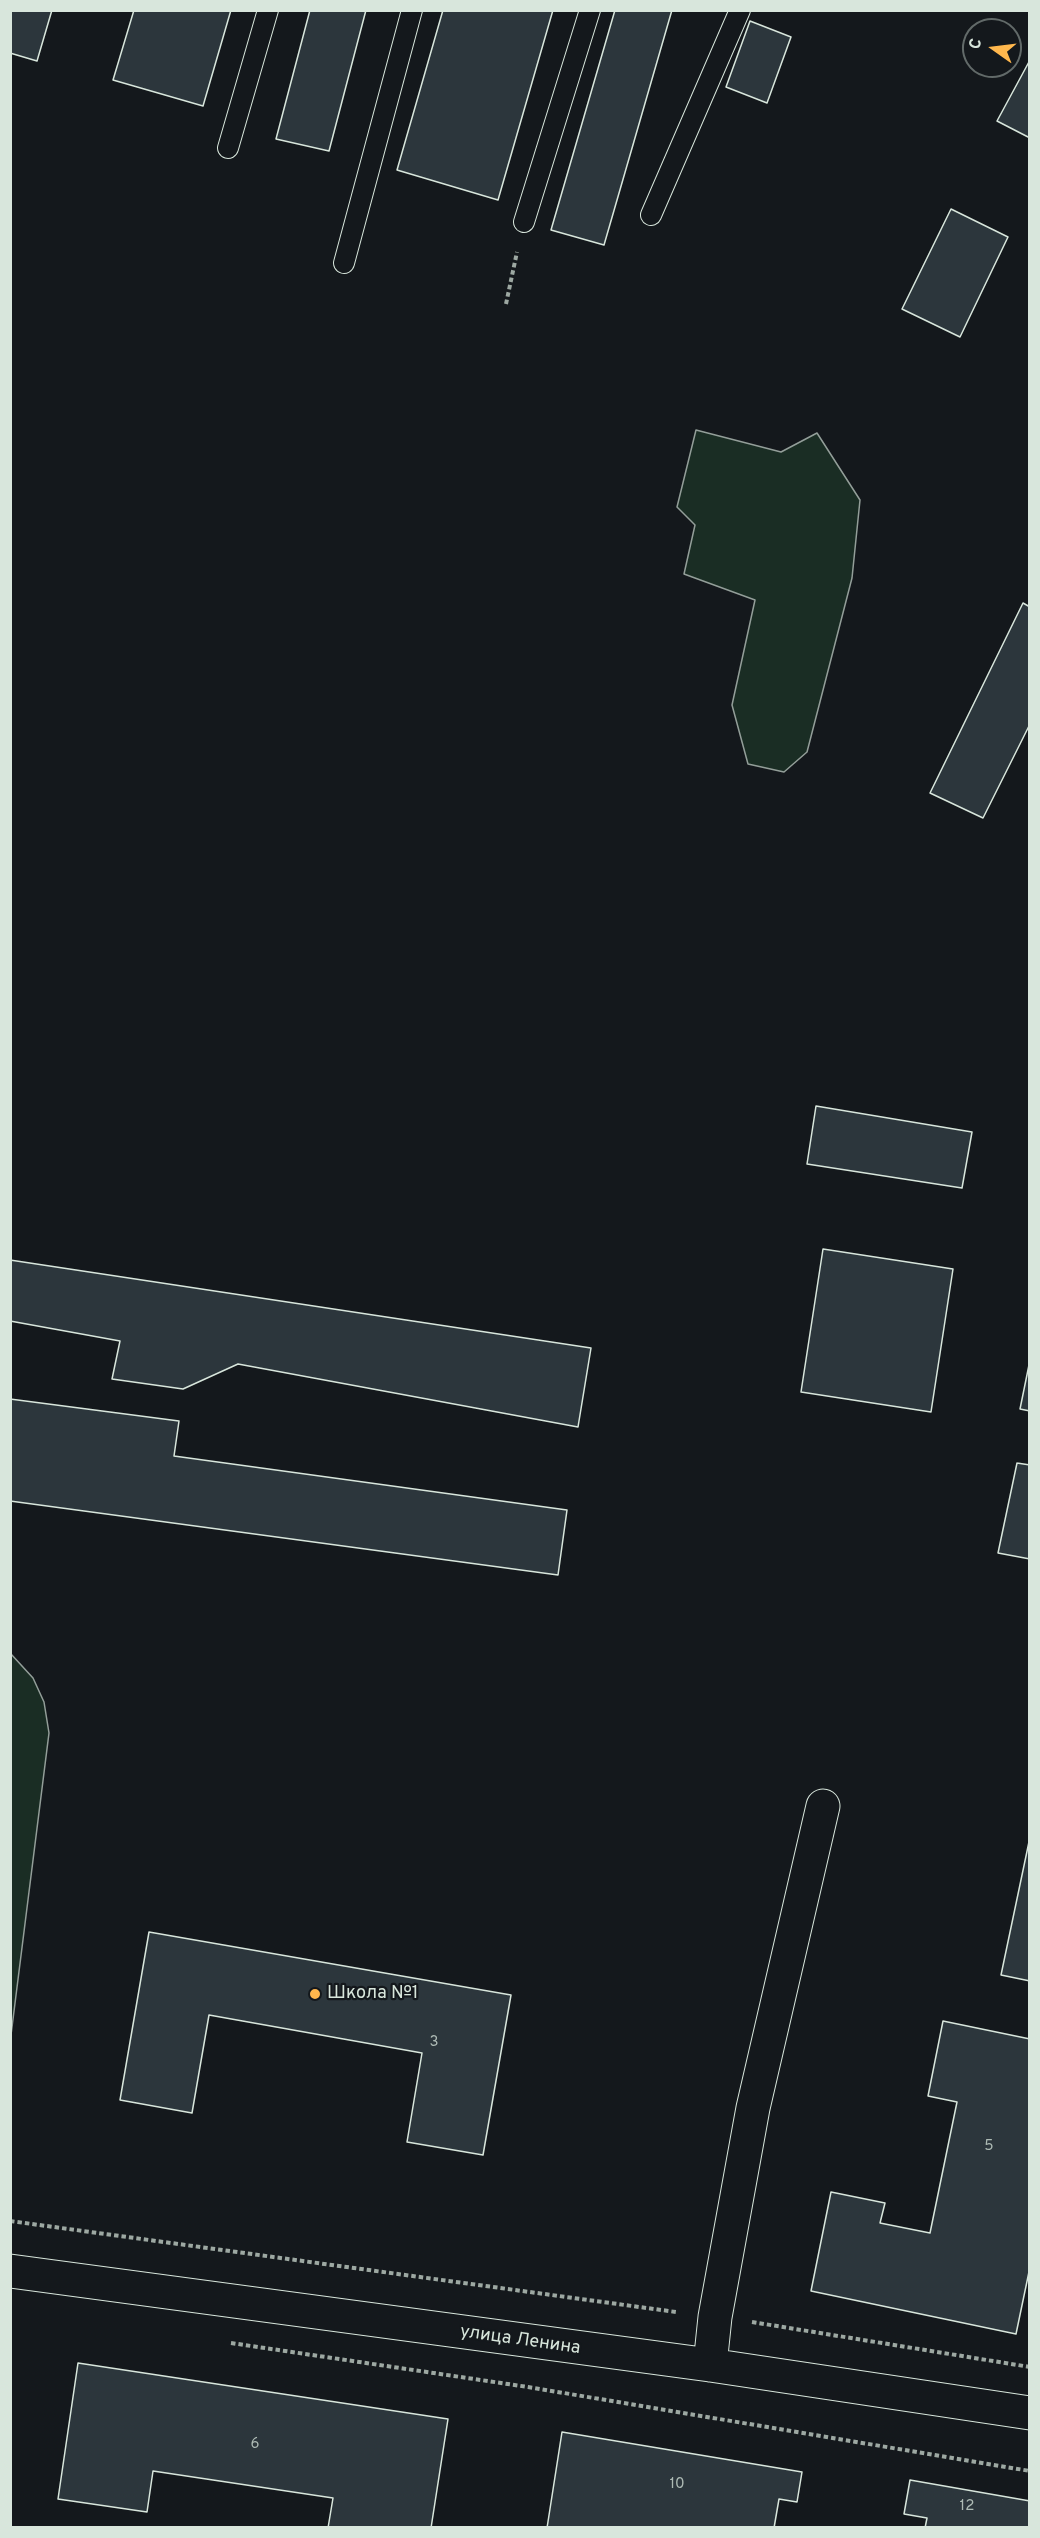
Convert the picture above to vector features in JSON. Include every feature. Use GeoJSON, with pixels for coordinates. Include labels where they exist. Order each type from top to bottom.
{"type":"FeatureCollection","features":[{"type":"Feature","properties":{"kind":"street"},"geometry":{"type":"LineString","coordinates":[[710,2365],[715,2317],[753,2108],[823,1806]]}},
{"type":"Feature","properties":{"kind":"street","name":"улица Ленина"},"geometry":{"type":"LineString","coordinates":[[10,2271],[710,2365],[1029,2413]]}},
{"type":"Feature","properties":{"kind":"lane"},"geometry":{"type":"LineString","coordinates":[[228,148],[268,10]]}},
{"type":"Feature","properties":{"kind":"lane"},"geometry":{"type":"LineString","coordinates":[[344,263],[412,10]]}},
{"type":"Feature","properties":{"kind":"lane"},"geometry":{"type":"LineString","coordinates":[[524,222],[590,10]]}},
{"type":"Feature","properties":{"kind":"lane"},"geometry":{"type":"LineString","coordinates":[[651,215],[740,10]]}},
{"type":"Feature","properties":{"kind":"path"},"geometry":{"type":"LineString","coordinates":[[506,304],[524,222]]}},
{"type":"Feature","properties":{"kind":"path"},"geometry":{"type":"LineString","coordinates":[[10,2221],[537,2295],[715,2317],[1029,2367]]}},
{"type":"Feature","properties":{"kind":"path"},"geometry":{"type":"LineString","coordinates":[[223,2342],[528,2387],[1029,2471]]}},
{"type":"Feature","properties":{"kind":"green space"},"geometry":{"type":"Polygon","coordinates":[[[696,430],[781,452],[817,433],[860,500],[852,578],[807,752],[784,772],[748,764],[732,705],[755,600],[684,574],[695,525],[677,507],[696,430]]]}},
{"type":"Feature","properties":{"kind":"green space"},"geometry":{"type":"Polygon","coordinates":[[[11,1654],[33,1678],[44,1702],[49,1733],[11,2035],[11,1654]]]}},
{"type":"Feature","properties":{"kind":"building"},"geometry":{"type":"Polygon","coordinates":[[[10,10],[52,10],[37,61],[10,53],[10,10]]]}},
{"type":"Feature","properties":{"kind":"building"},"geometry":{"type":"Polygon","coordinates":[[[134,10],[231,10],[203,106],[113,80],[134,10]]]}},
{"type":"Feature","properties":{"kind":"building"},"geometry":{"type":"Polygon","coordinates":[[[310,10],[366,10],[329,151],[276,139],[310,10]]]}},
{"type":"Feature","properties":{"kind":"building"},"geometry":{"type":"Polygon","coordinates":[[[443,10],[553,10],[498,200],[397,170],[443,10]]]}},
{"type":"Feature","properties":{"kind":"building"},"geometry":{"type":"Polygon","coordinates":[[[615,10],[672,10],[604,245],[551,230],[615,10]]]}},
{"type":"Feature","properties":{"kind":"building"},"geometry":{"type":"Polygon","coordinates":[[[750,21],[791,37],[767,103],[726,87],[750,21]]]}},
{"type":"Feature","properties":{"kind":"building"},"geometry":{"type":"Polygon","coordinates":[[[1030,60],[1030,138],[997,121],[1030,60]]]}},
{"type":"Feature","properties":{"kind":"building"},"geometry":{"type":"Polygon","coordinates":[[[951,209],[1008,237],[960,337],[902,309],[951,209]]]}},
{"type":"Feature","properties":{"kind":"building"},"geometry":{"type":"Polygon","coordinates":[[[1023,603],[1030,607],[1030,724],[983,818],[930,793],[1023,603]]]}},
{"type":"Feature","properties":{"kind":"building"},"geometry":{"type":"Polygon","coordinates":[[[816,1106],[972,1132],[962,1188],[807,1164],[816,1106]]]}},
{"type":"Feature","properties":{"kind":"building"},"geometry":{"type":"Polygon","coordinates":[[[823,1249],[953,1269],[931,1412],[801,1392],[823,1249]]]}},
{"type":"Feature","properties":{"kind":"building"},"geometry":{"type":"Polygon","coordinates":[[[10,1260],[591,1348],[578,1427],[238,1364],[183,1389],[112,1379],[120,1341],[10,1321],[10,1260]]]}},
{"type":"Feature","properties":{"kind":"building"},"geometry":{"type":"Polygon","coordinates":[[[1030,1360],[1030,1411],[1020,1409],[1030,1360]]]}},
{"type":"Feature","properties":{"kind":"building"},"geometry":{"type":"Polygon","coordinates":[[[10,1399],[179,1421],[174,1456],[567,1510],[558,1575],[10,1501],[10,1399]]]}},
{"type":"Feature","properties":{"kind":"building"},"geometry":{"type":"Polygon","coordinates":[[[1017,1463],[1030,1465],[1030,1559],[998,1553],[1017,1463]]]}},
{"type":"Feature","properties":{"kind":"building"},"geometry":{"type":"Polygon","coordinates":[[[1030,1837],[1030,1981],[1001,1975],[1030,1837]]]}},
{"type":"Feature","properties":{"kind":"building"},"geometry":{"type":"Polygon","coordinates":[[[149,1932],[511,1995],[483,2155],[407,2142],[422,2053],[209,2015],[192,2113],[120,2100],[149,1932]]]}},
{"type":"Feature","properties":{"kind":"building"},"geometry":{"type":"Polygon","coordinates":[[[943,2021],[1030,2039],[1030,2267],[1016,2334],[811,2291],[831,2192],[885,2203],[880,2223],[930,2233],[957,2102],[928,2096],[943,2021]]]}},
{"type":"Feature","properties":{"kind":"building"},"geometry":{"type":"Polygon","coordinates":[[[78,2363],[448,2419],[431,2528],[328,2528],[333,2498],[153,2471],[147,2512],[58,2499],[78,2363]]]}},
{"type":"Feature","properties":{"kind":"building"},"geometry":{"type":"Polygon","coordinates":[[[562,2432],[802,2472],[797,2502],[779,2499],[774,2528],[547,2528],[562,2432]]]}},
{"type":"Feature","properties":{"kind":"building"},"geometry":{"type":"Polygon","coordinates":[[[910,2480],[1030,2501],[1030,2528],[925,2528],[927,2518],[904,2514],[910,2480]]]}},
{"type":"Feature","properties":{"kind":"place","name":"Школа №1"},"geometry":{"type":"Point","coordinates":[315,1994]}}]}
